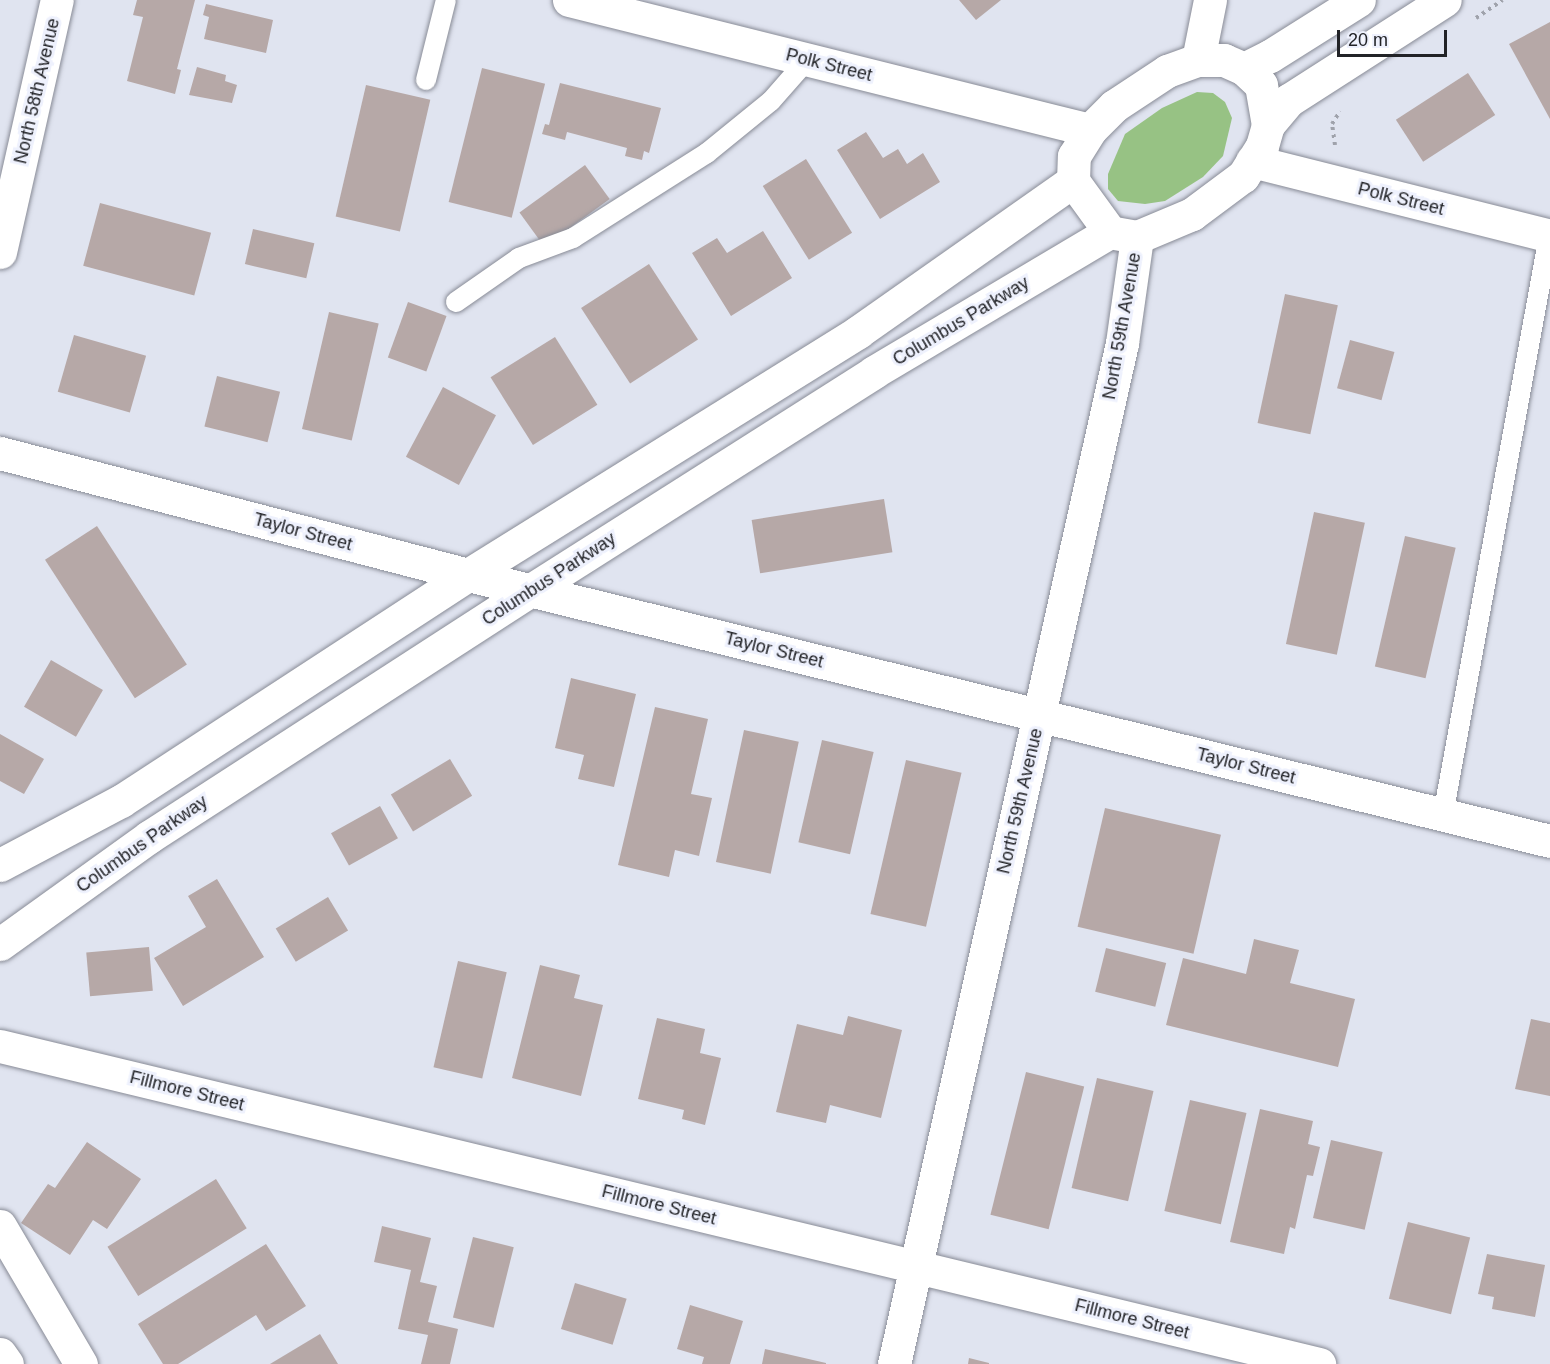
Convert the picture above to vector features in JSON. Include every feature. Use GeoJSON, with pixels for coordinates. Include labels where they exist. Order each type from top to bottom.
{"type":"FeatureCollection","features":[{"type":"Feature","properties":{"kind":"street","name":"North 58th Avenue"},"geometry":{"type":"LineString","coordinates":[[0,252],[57,0]]}},
{"type":"Feature","properties":{"kind":"street","name":"Polk Street"},"geometry":{"type":"LineString","coordinates":[[569,0],[1090,130]]}},
{"type":"Feature","properties":{"kind":"street"},"geometry":{"type":"LineString","coordinates":[[1198,60],[1210,0]]}},
{"type":"Feature","properties":{"kind":"street"},"geometry":{"type":"LineString","coordinates":[[1244,69],[1359,0]]}},
{"type":"Feature","properties":{"kind":"street"},"geometry":{"type":"LineString","coordinates":[[1268,125],[1261,85],[1244,69],[1224,60],[1198,60],[1167,71],[1114,106],[1090,130],[1074,156],[1073,181],[1124,235],[1192,214],[1220,196],[1243,176],[1268,125],[1289,100],[1444,0]]}},
{"type":"Feature","properties":{"kind":"street","name":"Polk Street"},"geometry":{"type":"LineString","coordinates":[[1252,161],[1549,236]]}},
{"type":"Feature","properties":{"kind":"street"},"geometry":{"type":"LineString","coordinates":[[0,865],[122,801],[468,575],[858,332],[1073,181]]}},
{"type":"Feature","properties":{"kind":"street","name":"Columbus Parkway"},"geometry":{"type":"LineString","coordinates":[[0,944],[149,837],[874,372],[1124,235]]}},
{"type":"Feature","properties":{"kind":"street","name":"North 59th Avenue"},"geometry":{"type":"LineString","coordinates":[[894,1364],[1122,343],[1124,235]]}},
{"type":"Feature","properties":{"kind":"street","name":"Taylor Street"},"geometry":{"type":"LineString","coordinates":[[0,453],[468,575],[1550,841]]}},
{"type":"Feature","properties":{"kind":"street","name":"Fillmore Street"},"geometry":{"type":"LineString","coordinates":[[0,1046],[1319,1364]]}},
{"type":"Feature","properties":{"kind":"street"},"geometry":{"type":"LineString","coordinates":[[0,1226],[81,1364]]}},
{"type":"Feature","properties":{"kind":"street"},"geometry":{"type":"LineString","coordinates":[[0,1354],[7,1364]]}},
{"type":"Feature","properties":{"kind":"lane"},"geometry":{"type":"LineString","coordinates":[[426,80],[446,0]]}},
{"type":"Feature","properties":{"kind":"lane"},"geometry":{"type":"LineString","coordinates":[[456,303],[519,258],[573,238],[707,153],[771,101],[807,60]]}},
{"type":"Feature","properties":{"kind":"lane"},"geometry":{"type":"LineString","coordinates":[[1443,815],[1549,236]]}},
{"type":"Feature","properties":{"kind":"green space"},"geometry":{"type":"Polygon","coordinates":[[[1197,92],[1213,93],[1225,102],[1232,118],[1223,156],[1203,177],[1165,201],[1145,204],[1118,201],[1108,189],[1108,174],[1125,134],[1162,108],[1197,92]]]}},
{"type":"Feature","properties":{"kind":"building"},"geometry":{"type":"Polygon","coordinates":[[[137,0],[195,0],[177,69],[181,70],[175,94],[127,81],[143,17],[133,15],[137,0]]]}},
{"type":"Feature","properties":{"kind":"building"},"geometry":{"type":"Polygon","coordinates":[[[959,0],[1001,0],[976,20],[959,0]]]}},
{"type":"Feature","properties":{"kind":"building"},"geometry":{"type":"Polygon","coordinates":[[[206,4],[273,20],[266,53],[204,39],[209,17],[203,15],[206,4]]]}},
{"type":"Feature","properties":{"kind":"building"},"geometry":{"type":"Polygon","coordinates":[[[1550,22],[1550,119],[1509,44],[1550,22]]]}},
{"type":"Feature","properties":{"kind":"building"},"geometry":{"type":"Polygon","coordinates":[[[197,67],[226,75],[225,81],[237,85],[232,103],[189,95],[197,67]]]}},
{"type":"Feature","properties":{"kind":"building"},"geometry":{"type":"Polygon","coordinates":[[[482,68],[545,84],[512,218],[449,202],[482,68]]]}},
{"type":"Feature","properties":{"kind":"building"},"geometry":{"type":"Polygon","coordinates":[[[1468,73],[1495,115],[1423,162],[1396,120],[1468,73]]]}},
{"type":"Feature","properties":{"kind":"building"},"geometry":{"type":"Polygon","coordinates":[[[560,83],[661,108],[649,153],[644,151],[642,160],[625,156],[627,148],[567,132],[565,140],[542,134],[545,124],[549,125],[560,83]]]}},
{"type":"Feature","properties":{"kind":"building"},"geometry":{"type":"Polygon","coordinates":[[[366,85],[430,100],[400,231],[336,217],[366,85]]]}},
{"type":"Feature","properties":{"kind":"building"},"geometry":{"type":"Polygon","coordinates":[[[866,132],[883,158],[898,149],[907,164],[923,153],[940,182],[880,219],[837,150],[866,132]]]}},
{"type":"Feature","properties":{"kind":"building"},"geometry":{"type":"Polygon","coordinates":[[[806,159],[852,233],[809,260],[763,186],[806,159]]]}},
{"type":"Feature","properties":{"kind":"building"},"geometry":{"type":"Polygon","coordinates":[[[585,165],[610,199],[544,247],[519,213],[585,165]]]}},
{"type":"Feature","properties":{"kind":"building"},"geometry":{"type":"Polygon","coordinates":[[[100,203],[211,233],[194,296],[83,266],[100,203]]]}},
{"type":"Feature","properties":{"kind":"building"},"geometry":{"type":"Polygon","coordinates":[[[253,229],[314,243],[306,278],[245,264],[253,229]]]}},
{"type":"Feature","properties":{"kind":"building"},"geometry":{"type":"Polygon","coordinates":[[[763,231],[792,278],[731,316],[692,253],[717,238],[727,253],[763,231]]]}},
{"type":"Feature","properties":{"kind":"building"},"geometry":{"type":"Polygon","coordinates":[[[649,264],[698,339],[630,384],[581,308],[649,264]]]}},
{"type":"Feature","properties":{"kind":"building"},"geometry":{"type":"Polygon","coordinates":[[[1285,294],[1338,305],[1310,434],[1258,423],[1285,294]]]}},
{"type":"Feature","properties":{"kind":"building"},"geometry":{"type":"Polygon","coordinates":[[[408,302],[447,316],[426,371],[388,357],[408,302]]]}},
{"type":"Feature","properties":{"kind":"building"},"geometry":{"type":"Polygon","coordinates":[[[329,312],[379,323],[352,440],[302,429],[329,312]]]}},
{"type":"Feature","properties":{"kind":"building"},"geometry":{"type":"Polygon","coordinates":[[[74,335],[146,356],[130,412],[58,392],[74,335]]]}},
{"type":"Feature","properties":{"kind":"building"},"geometry":{"type":"Polygon","coordinates":[[[555,337],[597,405],[533,445],[491,377],[555,337]]]}},
{"type":"Feature","properties":{"kind":"building"},"geometry":{"type":"Polygon","coordinates":[[[1350,340],[1394,352],[1381,400],[1337,388],[1350,340]]]}},
{"type":"Feature","properties":{"kind":"building"},"geometry":{"type":"Polygon","coordinates":[[[217,376],[280,392],[267,442],[204,426],[217,376]]]}},
{"type":"Feature","properties":{"kind":"building"},"geometry":{"type":"Polygon","coordinates":[[[443,387],[496,415],[459,485],[406,457],[443,387]]]}},
{"type":"Feature","properties":{"kind":"building"},"geometry":{"type":"Polygon","coordinates":[[[884,499],[892,552],[760,573],[752,520],[884,499]]]}},
{"type":"Feature","properties":{"kind":"building"},"geometry":{"type":"Polygon","coordinates":[[[1314,512],[1365,523],[1337,655],[1286,644],[1314,512]]]}},
{"type":"Feature","properties":{"kind":"building"},"geometry":{"type":"Polygon","coordinates":[[[97,526],[187,664],[135,698],[45,560],[97,526]]]}},
{"type":"Feature","properties":{"kind":"building"},"geometry":{"type":"Polygon","coordinates":[[[1405,536],[1456,548],[1426,678],[1375,667],[1405,536]]]}},
{"type":"Feature","properties":{"kind":"building"},"geometry":{"type":"Polygon","coordinates":[[[51,660],[103,690],[76,737],[24,707],[51,660]]]}},
{"type":"Feature","properties":{"kind":"building"},"geometry":{"type":"Polygon","coordinates":[[[571,678],[636,694],[614,787],[578,779],[584,755],[555,748],[571,678]]]}},
{"type":"Feature","properties":{"kind":"building"},"geometry":{"type":"Polygon","coordinates":[[[655,707],[708,719],[691,794],[712,798],[699,856],[675,850],[669,877],[618,865],[655,707]]]}},
{"type":"Feature","properties":{"kind":"building"},"geometry":{"type":"Polygon","coordinates":[[[744,730],[799,742],[771,874],[716,862],[744,730]]]}},
{"type":"Feature","properties":{"kind":"building"},"geometry":{"type":"Polygon","coordinates":[[[0,734],[44,759],[24,794],[0,781],[0,734]]]}},
{"type":"Feature","properties":{"kind":"building"},"geometry":{"type":"Polygon","coordinates":[[[822,740],[874,752],[850,854],[798,842],[822,740]]]}},
{"type":"Feature","properties":{"kind":"building"},"geometry":{"type":"Polygon","coordinates":[[[450,759],[472,796],[413,831],[391,795],[450,759]]]}},
{"type":"Feature","properties":{"kind":"building"},"geometry":{"type":"Polygon","coordinates":[[[906,760],[962,773],[926,927],[870,914],[906,760]]]}},
{"type":"Feature","properties":{"kind":"building"},"geometry":{"type":"Polygon","coordinates":[[[380,806],[398,838],[349,866],[331,833],[380,806]]]}},
{"type":"Feature","properties":{"kind":"building"},"geometry":{"type":"Polygon","coordinates":[[[1105,808],[1221,835],[1194,954],[1078,927],[1105,808]]]}},
{"type":"Feature","properties":{"kind":"building"},"geometry":{"type":"Polygon","coordinates":[[[217,879],[264,957],[183,1006],[154,958],[206,927],[188,896],[217,879]]]}},
{"type":"Feature","properties":{"kind":"building"},"geometry":{"type":"Polygon","coordinates":[[[328,897],[348,930],[296,962],[276,928],[328,897]]]}},
{"type":"Feature","properties":{"kind":"building"},"geometry":{"type":"Polygon","coordinates":[[[1254,939],[1299,950],[1290,983],[1355,999],[1338,1067],[1166,1025],[1183,958],[1246,974],[1254,939]]]}},
{"type":"Feature","properties":{"kind":"building"},"geometry":{"type":"Polygon","coordinates":[[[149,947],[153,991],[90,996],[86,952],[149,947]]]}},
{"type":"Feature","properties":{"kind":"building"},"geometry":{"type":"Polygon","coordinates":[[[1106,948],[1166,963],[1155,1007],[1095,992],[1106,948]]]}},
{"type":"Feature","properties":{"kind":"building"},"geometry":{"type":"Polygon","coordinates":[[[458,961],[507,972],[482,1078],[433,1067],[458,961]]]}},
{"type":"Feature","properties":{"kind":"building"},"geometry":{"type":"Polygon","coordinates":[[[540,965],[580,975],[574,998],[603,1005],[581,1096],[512,1078],[540,965]]]}},
{"type":"Feature","properties":{"kind":"building"},"geometry":{"type":"Polygon","coordinates":[[[848,1016],[902,1030],[881,1118],[830,1105],[826,1123],[776,1112],[797,1024],[843,1035],[848,1016]]]}},
{"type":"Feature","properties":{"kind":"building"},"geometry":{"type":"Polygon","coordinates":[[[657,1018],[705,1029],[700,1053],[721,1058],[705,1125],[682,1119],[684,1110],[638,1099],[657,1018]]]}},
{"type":"Feature","properties":{"kind":"building"},"geometry":{"type":"Polygon","coordinates":[[[1531,1019],[1550,1023],[1550,1096],[1515,1089],[1531,1019]]]}},
{"type":"Feature","properties":{"kind":"building"},"geometry":{"type":"Polygon","coordinates":[[[1026,1072],[1084,1087],[1049,1229],[990,1215],[1026,1072]]]}},
{"type":"Feature","properties":{"kind":"building"},"geometry":{"type":"Polygon","coordinates":[[[1097,1078],[1154,1091],[1128,1201],[1072,1188],[1097,1078]]]}},
{"type":"Feature","properties":{"kind":"building"},"geometry":{"type":"Polygon","coordinates":[[[1190,1100],[1247,1113],[1221,1224],[1164,1211],[1190,1100]]]}},
{"type":"Feature","properties":{"kind":"building"},"geometry":{"type":"Polygon","coordinates":[[[1260,1109],[1313,1121],[1308,1144],[1320,1147],[1313,1176],[1307,1175],[1295,1229],[1290,1227],[1284,1254],[1230,1242],[1260,1109]]]}},
{"type":"Feature","properties":{"kind":"building"},"geometry":{"type":"Polygon","coordinates":[[[1331,1140],[1383,1152],[1365,1230],[1313,1218],[1331,1140]]]}},
{"type":"Feature","properties":{"kind":"building"},"geometry":{"type":"Polygon","coordinates":[[[87,1142],[141,1179],[107,1229],[93,1220],[70,1255],[21,1223],[48,1184],[55,1188],[87,1142]]]}},
{"type":"Feature","properties":{"kind":"building"},"geometry":{"type":"Polygon","coordinates":[[[216,1179],[247,1228],[138,1296],[107,1247],[216,1179]]]}},
{"type":"Feature","properties":{"kind":"building"},"geometry":{"type":"Polygon","coordinates":[[[1408,1222],[1470,1237],[1451,1314],[1389,1299],[1408,1222]]]}},
{"type":"Feature","properties":{"kind":"building"},"geometry":{"type":"Polygon","coordinates":[[[382,1226],[431,1238],[420,1282],[437,1286],[428,1322],[458,1329],[450,1364],[421,1364],[428,1335],[398,1329],[411,1270],[374,1262],[382,1226]]]}},
{"type":"Feature","properties":{"kind":"building"},"geometry":{"type":"Polygon","coordinates":[[[473,1237],[514,1247],[494,1328],[453,1318],[473,1237]]]}},
{"type":"Feature","properties":{"kind":"building"},"geometry":{"type":"Polygon","coordinates":[[[266,1244],[306,1306],[266,1331],[256,1315],[178,1364],[163,1364],[138,1324],[266,1244]]]}},
{"type":"Feature","properties":{"kind":"building"},"geometry":{"type":"Polygon","coordinates":[[[1487,1254],[1545,1265],[1535,1317],[1492,1309],[1494,1297],[1478,1294],[1487,1254]]]}},
{"type":"Feature","properties":{"kind":"building"},"geometry":{"type":"Polygon","coordinates":[[[575,1283],[627,1299],[613,1345],[561,1329],[575,1283]]]}},
{"type":"Feature","properties":{"kind":"building"},"geometry":{"type":"Polygon","coordinates":[[[690,1305],[743,1321],[730,1364],[702,1364],[704,1357],[677,1349],[690,1305]]]}},
{"type":"Feature","properties":{"kind":"building"},"geometry":{"type":"Polygon","coordinates":[[[320,1334],[338,1364],[270,1364],[320,1334]]]}},
{"type":"Feature","properties":{"kind":"building"},"geometry":{"type":"Polygon","coordinates":[[[765,1349],[826,1363],[826,1364],[762,1364],[765,1349]]]}},
{"type":"Feature","properties":{"kind":"building"},"geometry":{"type":"Polygon","coordinates":[[[969,1358],[989,1363],[989,1364],[968,1364],[969,1358]]]}}]}
